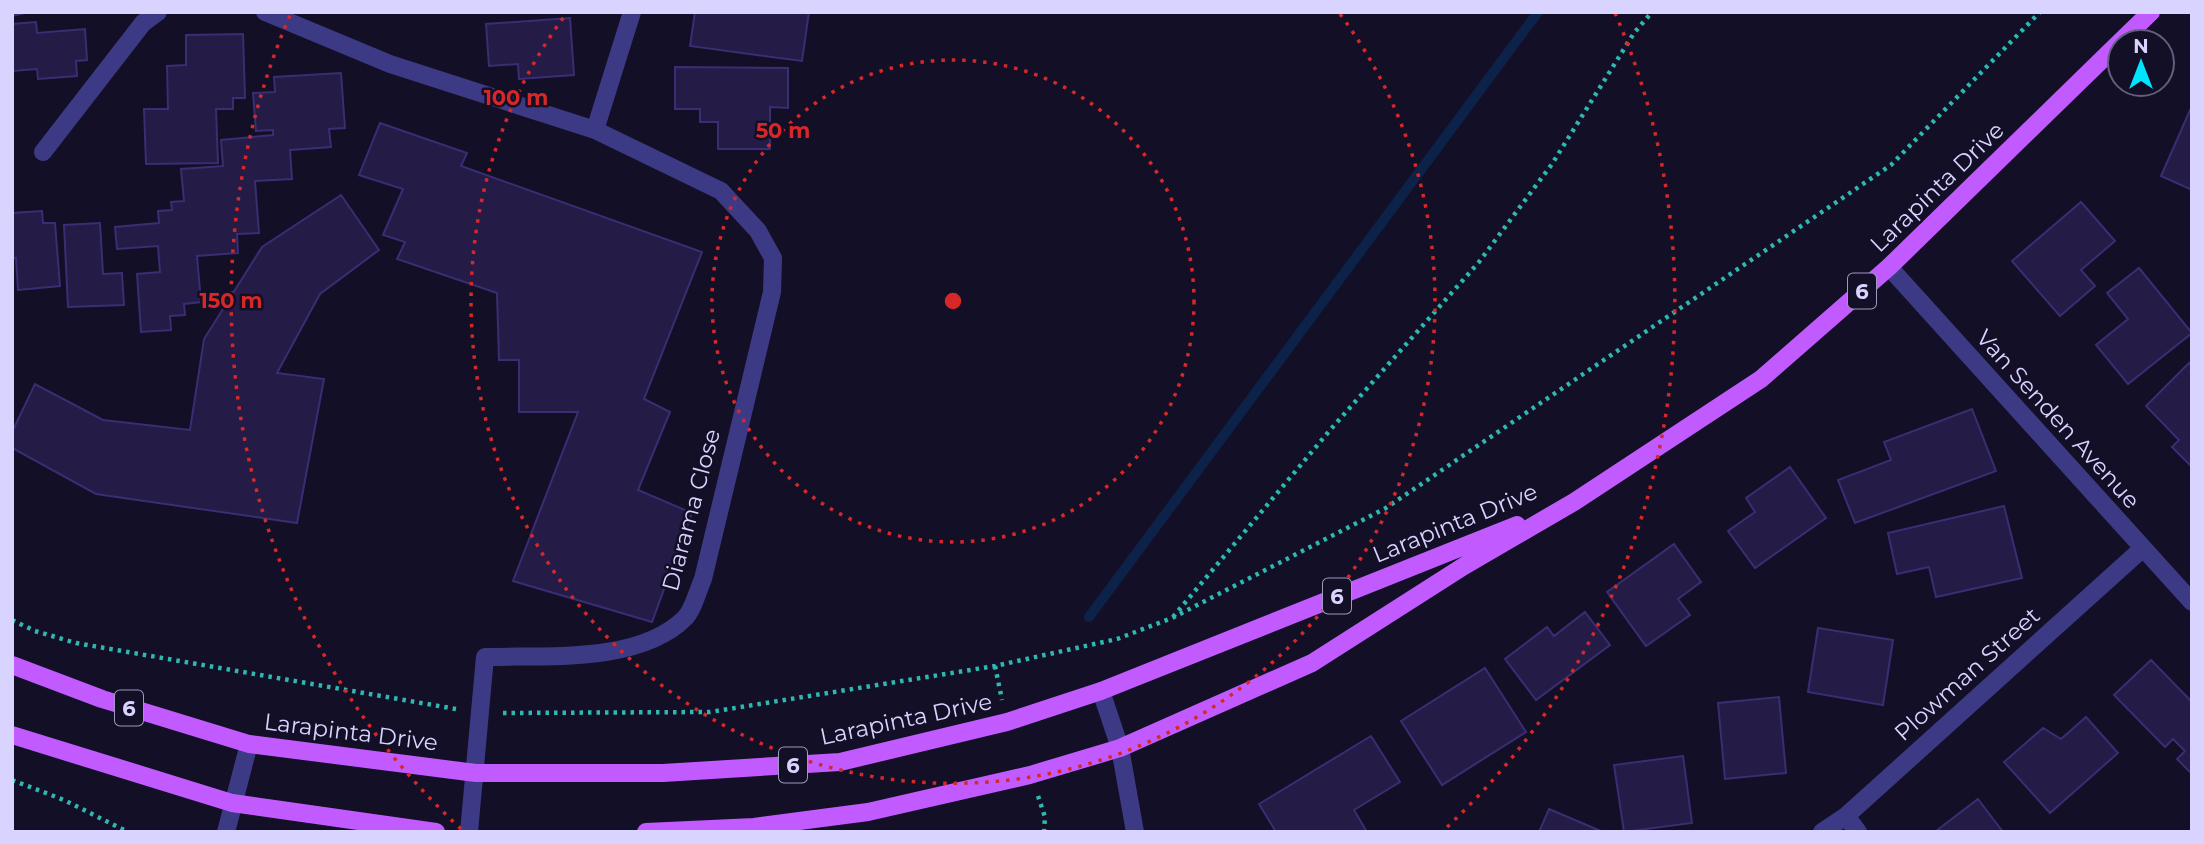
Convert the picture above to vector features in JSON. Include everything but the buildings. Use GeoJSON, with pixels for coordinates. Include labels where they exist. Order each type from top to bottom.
{"type":"FeatureCollection","features":[{"type":"Feature","properties":{"kind":"main road","name":"Larapinta Drive"},"geometry":{"type":"LineString","coordinates":[[2134,28],[2151,12]]}},
{"type":"Feature","properties":{"kind":"main road","name":"Larapinta Drive"},"geometry":{"type":"LineString","coordinates":[[646,832],[754,827],[868,812],[1030,775],[1120,748],[1312,663],[1464,566],[1574,502],[1761,379],[1889,267],[2106,56]]}},
{"type":"Feature","properties":{"kind":"main road","name":"Larapinta Drive"},"geometry":{"type":"LineString","coordinates":[[12,665],[102,699],[249,744],[476,773],[663,773],[840,762],[1007,722],[1101,691],[1574,502]]}},
{"type":"Feature","properties":{"kind":"main road"},"geometry":{"type":"LineString","coordinates":[[12,735],[232,803],[436,832]]}},
{"type":"Feature","properties":{"kind":"street"},"geometry":{"type":"LineString","coordinates":[[43,152],[143,23],[158,12]]}},
{"type":"Feature","properties":{"kind":"street","name":"Diarama Close"},"geometry":{"type":"LineString","coordinates":[[265,12],[390,64],[595,130],[721,191],[758,232],[773,258],[772,292],[703,579],[686,618],[650,640],[612,652],[485,657],[470,832]]}},
{"type":"Feature","properties":{"kind":"street"},"geometry":{"type":"LineString","coordinates":[[595,130],[632,12]]}},
{"type":"Feature","properties":{"kind":"street","name":"Van Senden Avenue"},"geometry":{"type":"LineString","coordinates":[[1889,267],[2142,550],[2192,602]]}},
{"type":"Feature","properties":{"kind":"street","name":"Plowman Street"},"geometry":{"type":"LineString","coordinates":[[1822,832],[1846,816],[2142,550]]}},
{"type":"Feature","properties":{"kind":"street"},"geometry":{"type":"LineString","coordinates":[[1101,691],[1120,748],[1135,832]]}},
{"type":"Feature","properties":{"kind":"street"},"geometry":{"type":"LineString","coordinates":[[226,832],[249,744]]}},
{"type":"Feature","properties":{"kind":"street"},"geometry":{"type":"LineString","coordinates":[[1846,816],[1858,832]]}},
{"type":"Feature","properties":{"kind":"path"},"geometry":{"type":"LineString","coordinates":[[1172,618],[1331,429],[1479,262],[1552,164],[1634,33],[1652,12]]}},
{"type":"Feature","properties":{"kind":"path"},"geometry":{"type":"LineString","coordinates":[[12,620],[35,631],[76,643],[481,713],[710,712],[995,666],[1117,639],[1172,618],[1386,508],[1891,165],[2040,12]]}},
{"type":"Feature","properties":{"kind":"path"},"geometry":{"type":"LineString","coordinates":[[12,780],[64,800],[128,832]]}},
{"type":"Feature","properties":{"kind":"waterway"},"geometry":{"type":"LineString","coordinates":[[1089,617],[1538,12]]}}]}
